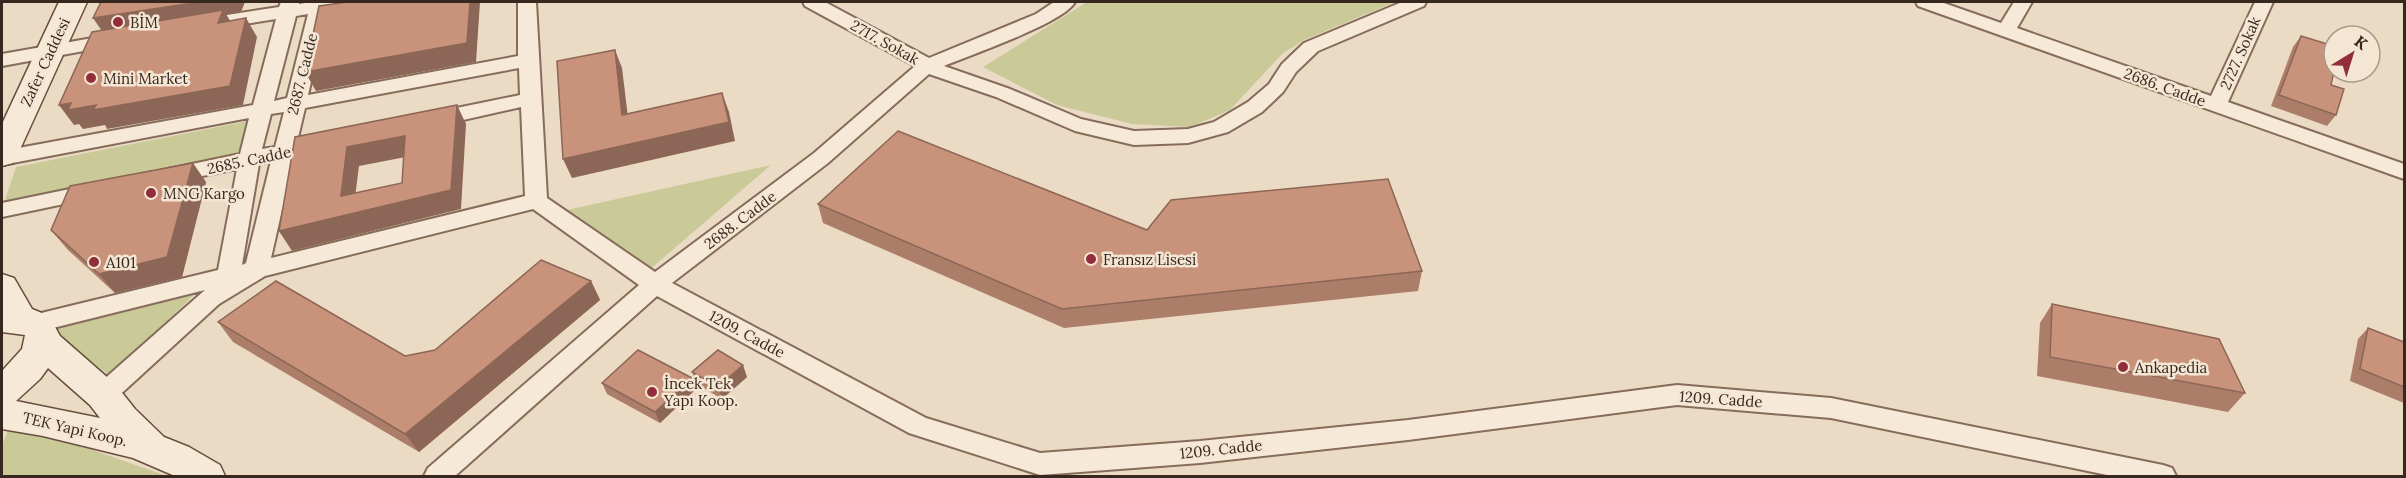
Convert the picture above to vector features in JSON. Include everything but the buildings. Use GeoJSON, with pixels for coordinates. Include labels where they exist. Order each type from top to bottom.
{"type":"FeatureCollection","features":[{"type":"Feature","properties":{"kind":"main road","name":"Zafer Caddesi"},"geometry":{"type":"LineString","coordinates":[[2,157],[49,51],[74,2]]}},
{"type":"Feature","properties":{"kind":"main road"},"geometry":{"type":"LineString","coordinates":[[2,287],[39,355],[29,369],[2,391]]}},
{"type":"Feature","properties":{"kind":"main road"},"geometry":{"type":"LineString","coordinates":[[24,326],[103,395],[122,420],[179,465]]}},
{"type":"Feature","properties":{"kind":"main road","name":"TEK Yapi Koop."},"geometry":{"type":"LineString","coordinates":[[2,414],[31,418],[179,465]]}},
{"type":"Feature","properties":{"kind":"street"},"geometry":{"type":"LineString","coordinates":[[186,28],[290,6],[351,2]]}},
{"type":"Feature","properties":{"kind":"street"},"geometry":{"type":"LineString","coordinates":[[24,326],[536,201],[527,2]]}},
{"type":"Feature","properties":{"kind":"street","name":"2717. Sokak"},"geometry":{"type":"LineString","coordinates":[[812,2],[927,66],[1003,93],[1075,124],[1134,138],[1188,136],[1221,127],[1255,107],[1276,88],[1289,68],[1311,47],[1417,2]]}},
{"type":"Feature","properties":{"kind":"street","name":"2688. Cadde"},"geometry":{"type":"LineString","coordinates":[[437,477],[655,284],[821,159],[927,66],[1043,18],[1066,2]]}},
{"type":"Feature","properties":{"kind":"street","name":"2686. Cadde"},"geometry":{"type":"LineString","coordinates":[[1925,2],[2404,172]]}},
{"type":"Feature","properties":{"kind":"street"},"geometry":{"type":"LineString","coordinates":[[2006,30],[2023,2]]}},
{"type":"Feature","properties":{"kind":"street","name":"2727. Sokak"},"geometry":{"type":"LineString","coordinates":[[2217,105],[2264,2]]}},
{"type":"Feature","properties":{"kind":"street","name":"2687. Cadde"},"geometry":{"type":"LineString","coordinates":[[211,298],[256,271],[319,4]]}},
{"type":"Feature","properties":{"kind":"street","name":"2687. Cadde"},"geometry":{"type":"LineString","coordinates":[[103,395],[211,298],[228,277],[249,159],[290,6]]}},
{"type":"Feature","properties":{"kind":"street"},"geometry":{"type":"LineString","coordinates":[[2,60],[129,38]]}},
{"type":"Feature","properties":{"kind":"street"},"geometry":{"type":"LineString","coordinates":[[2,157],[528,60]]}},
{"type":"Feature","properties":{"kind":"street"},"geometry":{"type":"LineString","coordinates":[[407,126],[530,99]]}},
{"type":"Feature","properties":{"kind":"street","name":"2685. Cadde"},"geometry":{"type":"LineString","coordinates":[[148,180],[340,140]]}},
{"type":"Feature","properties":{"kind":"street"},"geometry":{"type":"LineString","coordinates":[[2,210],[114,187]]}},
{"type":"Feature","properties":{"kind":"street","name":"1209. Cadde"},"geometry":{"type":"LineString","coordinates":[[536,201],[655,284],[918,426],[1040,465],[1200,452],[1408,430],[1677,395],[1831,408],[2163,477]]}},
{"type":"Feature","properties":{"kind":"shaded area"},"geometry":{"type":"Polygon","coordinates":[[[1087,2],[1395,2],[1304,40],[1282,54],[1230,110],[1190,127],[1132,124],[1057,105],[983,67],[1087,2]]]}},
{"type":"Feature","properties":{"kind":"shaded area"},"geometry":{"type":"Polygon","coordinates":[[[248,121],[242,157],[3,206],[16,167],[248,121]]]}},
{"type":"Feature","properties":{"kind":"shaded area"},"geometry":{"type":"Polygon","coordinates":[[[771,165],[647,272],[567,210],[771,165]]]}},
{"type":"Feature","properties":{"kind":"shaded area"},"geometry":{"type":"Polygon","coordinates":[[[195,294],[110,376],[44,326],[195,294]]]}},
{"type":"Feature","properties":{"kind":"shaded area"},"geometry":{"type":"Polygon","coordinates":[[[12,420],[167,476],[2,476],[2,445],[12,420]]]}},
{"type":"Feature","properties":{"kind":"place","name":"BİM"},"geometry":{"type":"Point","coordinates":[118,22]}},
{"type":"Feature","properties":{"kind":"place","name":"Mini Market"},"geometry":{"type":"Point","coordinates":[91,78]}},
{"type":"Feature","properties":{"kind":"place","name":"MNG Kargo"},"geometry":{"type":"Point","coordinates":[151,193]}},
{"type":"Feature","properties":{"kind":"place","name":"Fransız Lisesi"},"geometry":{"type":"Point","coordinates":[1091,259]}},
{"type":"Feature","properties":{"kind":"place","name":"A101"},"geometry":{"type":"Point","coordinates":[94,262]}},
{"type":"Feature","properties":{"kind":"place","name":"Ankapedia"},"geometry":{"type":"Point","coordinates":[2123,367]}},
{"type":"Feature","properties":{"kind":"place","name":"İncek Tek Yapı Koop."},"geometry":{"type":"Point","coordinates":[652,392]}}]}
